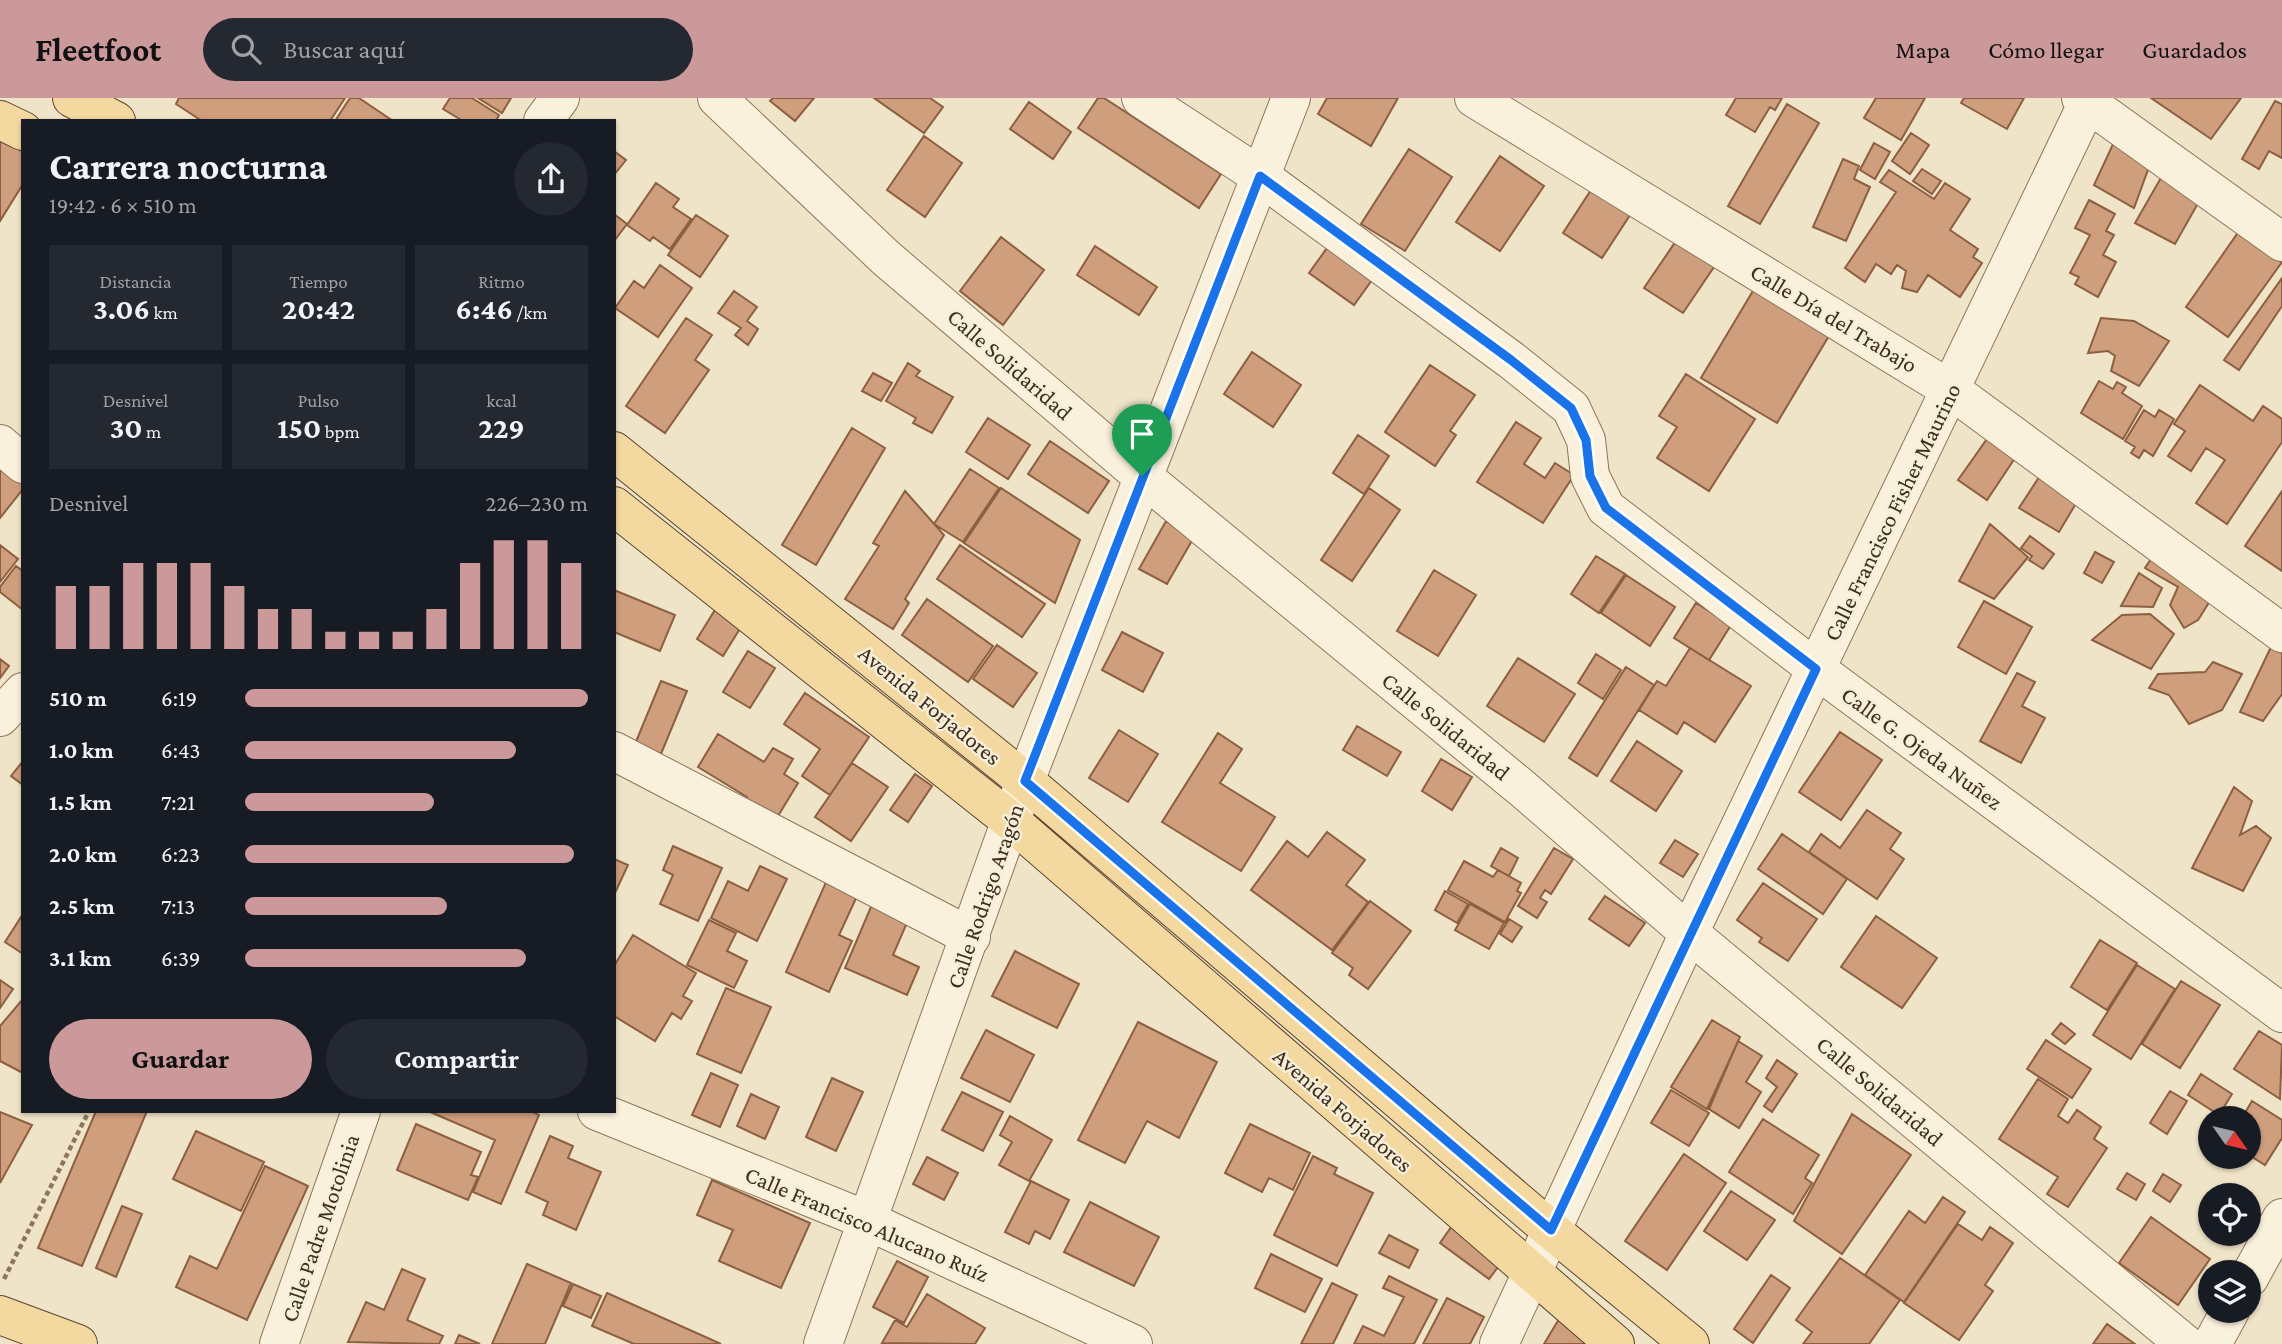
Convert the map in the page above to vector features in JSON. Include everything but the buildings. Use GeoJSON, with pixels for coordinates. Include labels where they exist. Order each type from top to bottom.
{"type":"FeatureCollection","features":[{"type":"Feature","properties":{"kind":"main road"},"geometry":{"type":"LineString","coordinates":[[72,98],[112,119]]}},
{"type":"Feature","properties":{"kind":"main road"},"geometry":{"type":"LineString","coordinates":[[0,120],[21,130]]}},
{"type":"Feature","properties":{"kind":"main road","name":"Avenida Forjadores"},"geometry":{"type":"LineString","coordinates":[[616,453],[1025,781],[1551,1230],[1690,1344]]}},
{"type":"Feature","properties":{"kind":"main road","name":"Avenida Forjadores"},"geometry":{"type":"LineString","coordinates":[[616,508],[1011,821],[1615,1344]]}},
{"type":"Feature","properties":{"kind":"main road"},"geometry":{"type":"LineString","coordinates":[[0,1315],[78,1344]]}},
{"type":"Feature","properties":{"kind":"street"},"geometry":{"type":"LineString","coordinates":[[544,119],[560,98]]}},
{"type":"Feature","properties":{"kind":"street","name":"Calle Solidaridad"},"geometry":{"type":"LineString","coordinates":[[717,98],[886,258],[1142,476],[1523,789],[1689,933],[2185,1344]]}},
{"type":"Feature","properties":{"kind":"street","name":"Calle G. Ojeda Nuñez"},"geometry":{"type":"LineString","coordinates":[[1141,98],[1260,176],[1511,360],[1571,408],[1586,440],[1590,476],[1606,508],[1816,669],[2282,1013]]}},
{"type":"Feature","properties":{"kind":"street","name":"Calle Rodrigo Aragón"},"geometry":{"type":"LineString","coordinates":[[823,1344],[1025,781],[1291,98]]}},
{"type":"Feature","properties":{"kind":"street","name":"Calle Día del Trabajo"},"geometry":{"type":"LineString","coordinates":[[1474,98],[1951,390],[2282,634]]}},
{"type":"Feature","properties":{"kind":"street"},"geometry":{"type":"LineString","coordinates":[[2086,100],[2282,242]]}},
{"type":"Feature","properties":{"kind":"street","name":"Calle Francisco Fisher Maurino"},"geometry":{"type":"LineString","coordinates":[[1499,1344],[1689,933],[1951,390],[2086,100]]}},
{"type":"Feature","properties":{"kind":"street"},"geometry":{"type":"LineString","coordinates":[[0,444],[21,462]]}},
{"type":"Feature","properties":{"kind":"street"},"geometry":{"type":"LineString","coordinates":[[616,752],[971,937]]}},
{"type":"Feature","properties":{"kind":"street","name":"Calle Padre Motolinia"},"geometry":{"type":"LineString","coordinates":[[279,1344],[360,1113]]}},
{"type":"Feature","properties":{"kind":"street","name":"Calle Francisco Alucano Ruíz"},"geometry":{"type":"LineString","coordinates":[[602,1113],[866,1220],[1133,1344]]}},
{"type":"Feature","properties":{"kind":"street"},"geometry":{"type":"LineString","coordinates":[[2259,1260],[2282,1218]]}},
{"type":"Feature","properties":{"kind":"street"},"geometry":{"type":"LineString","coordinates":[[2212,1344],[2223,1323]]}},
{"type":"Feature","properties":{"kind":"path"},"geometry":{"type":"LineString","coordinates":[[0,1287],[88,1113]]}},
{"type":"Feature","properties":{"kind":"route"},"geometry":{"type":"LineString","coordinates":[[1260,176],[1511,360],[1571,408],[1586,440],[1590,476],[1606,508],[1816,669],[1551,1230],[1025,781],[1142,476],[1260,176]]}}]}
